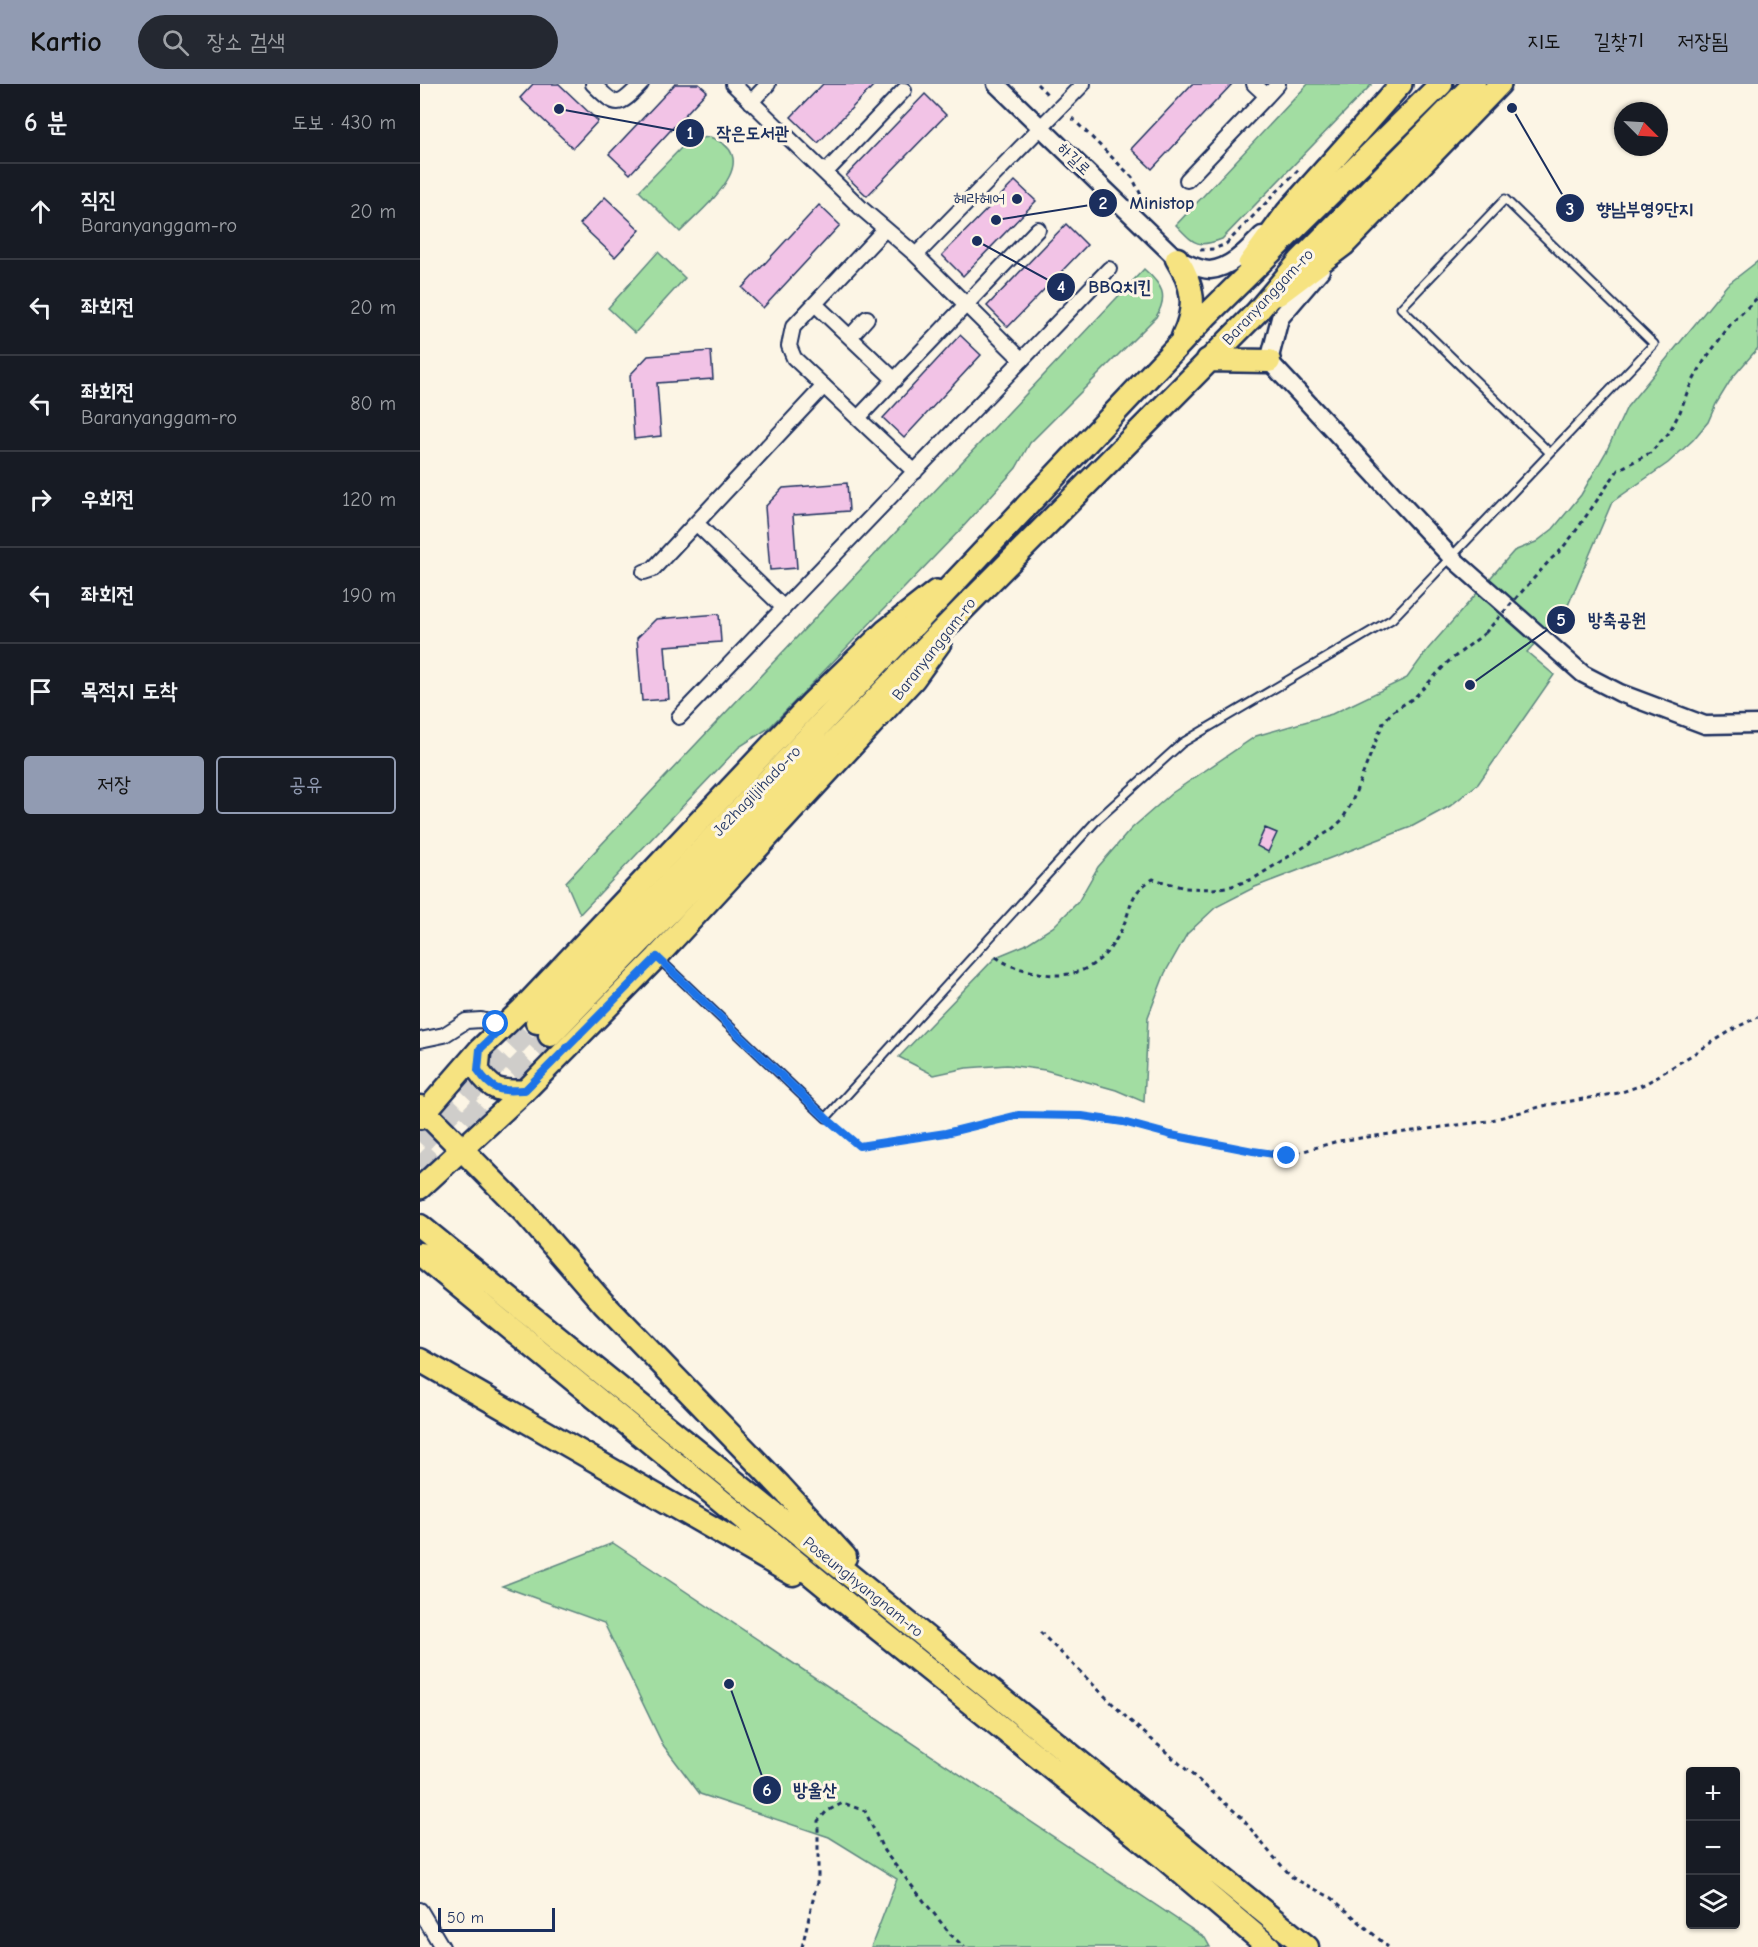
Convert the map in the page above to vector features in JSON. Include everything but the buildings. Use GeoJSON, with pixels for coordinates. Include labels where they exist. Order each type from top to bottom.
{"type":"FeatureCollection","features":[{"type":"Feature","properties":{"kind":"highway","name":"Baranyanggam-ro"},"geometry":{"type":"LineString","coordinates":[[977,560],[1179,343],[1441,84]]}},
{"type":"Feature","properties":{"kind":"highway","name":"Baranyanggam-ro"},"geometry":{"type":"LineString","coordinates":[[964,608],[1257,312],[1300,261],[1474,84]]}},
{"type":"Feature","properties":{"kind":"highway"},"geometry":{"type":"LineString","coordinates":[[1179,343],[1188,326],[1192,309],[1192,291],[1186,274],[1186,254]]}},
{"type":"Feature","properties":{"kind":"highway"},"geometry":{"type":"LineString","coordinates":[[1208,360],[1269,361]]}},
{"type":"Feature","properties":{"kind":"highway","name":"Je2hagiljihado-ro"},"geometry":{"type":"LineString","coordinates":[[964,608],[543,1029],[977,560]]}},
{"type":"Feature","properties":{"kind":"highway"},"geometry":{"type":"LineString","coordinates":[[422,1112],[462,1148],[525,1213],[603,1303],[780,1486],[892,1609]]}},
{"type":"Feature","properties":{"kind":"highway","name":"Poseunghyangnam-ro"},"geometry":{"type":"LineString","coordinates":[[423,1229],[1306,1947]]}},
{"type":"Feature","properties":{"kind":"highway","name":"Poseunghyangnam-ro"},"geometry":{"type":"LineString","coordinates":[[420,1254],[851,1607],[1164,1858],[1269,1947]]}},
{"type":"Feature","properties":{"kind":"highway"},"geometry":{"type":"LineString","coordinates":[[420,1360],[851,1607]]}},
{"type":"Feature","properties":{"kind":"main road"},"geometry":{"type":"LineString","coordinates":[[1223,298],[1287,212],[1401,84]]}},
{"type":"Feature","properties":{"kind":"main road"},"geometry":{"type":"LineString","coordinates":[[1257,312],[1344,245],[1500,84]]}},
{"type":"Feature","properties":{"kind":"main road","name":"Baranyanggam-ro"},"geometry":{"type":"LineString","coordinates":[[422,1112],[812,702],[885,631],[977,560]]}},
{"type":"Feature","properties":{"kind":"main road","name":"Baranyanggam-ro"},"geometry":{"type":"LineString","coordinates":[[420,1188],[525,1090],[657,957],[914,679],[964,608]]}},
{"type":"Feature","properties":{"kind":"main road"},"geometry":{"type":"LineString","coordinates":[[480,1049],[478,1070],[489,1086],[502,1091],[525,1090]]}},
{"type":"Feature","properties":{"kind":"street"},"geometry":{"type":"LineString","coordinates":[[592,84],[609,100],[619,103],[626,100],[641,84]]}},
{"type":"Feature","properties":{"kind":"street"},"geometry":{"type":"LineString","coordinates":[[733,84],[825,173],[916,255],[1022,360]]}},
{"type":"Feature","properties":{"kind":"street"},"geometry":{"type":"LineString","coordinates":[[751,102],[768,84]]}},
{"type":"Feature","properties":{"kind":"street","name":"하길로"},"geometry":{"type":"LineString","coordinates":[[996,84],[1040,126],[1186,254]]}},
{"type":"Feature","properties":{"kind":"street"},"geometry":{"type":"LineString","coordinates":[[916,255],[1083,84]]}},
{"type":"Feature","properties":{"kind":"street"},"geometry":{"type":"LineString","coordinates":[[1254,84],[1267,96]]}},
{"type":"Feature","properties":{"kind":"street"},"geometry":{"type":"LineString","coordinates":[[1187,180],[1278,84]]}},
{"type":"Feature","properties":{"kind":"street"},"geometry":{"type":"LineString","coordinates":[[825,173],[904,90]]}},
{"type":"Feature","properties":{"kind":"street"},"geometry":{"type":"LineString","coordinates":[[1186,254],[1208,270],[1223,266],[1238,257],[1252,245],[1365,123]]}},
{"type":"Feature","properties":{"kind":"street"},"geometry":{"type":"LineString","coordinates":[[885,229],[793,327],[789,346],[794,358],[915,472]]}},
{"type":"Feature","properties":{"kind":"street"},"geometry":{"type":"LineString","coordinates":[[858,418],[1038,229]]}},
{"type":"Feature","properties":{"kind":"street"},"geometry":{"type":"LineString","coordinates":[[1344,245],[1280,318],[1269,361],[1451,557],[1583,674],[1620,693],[1705,724],[1758,724]]}},
{"type":"Feature","properties":{"kind":"street"},"geometry":{"type":"LineString","coordinates":[[679,717],[1109,269]]}},
{"type":"Feature","properties":{"kind":"street"},"geometry":{"type":"LineString","coordinates":[[815,304],[895,380]]}},
{"type":"Feature","properties":{"kind":"street"},"geometry":{"type":"LineString","coordinates":[[850,337],[867,318]]}},
{"type":"Feature","properties":{"kind":"street"},"geometry":{"type":"LineString","coordinates":[[644,572],[653,569],[824,386]]}},
{"type":"Feature","properties":{"kind":"street"},"geometry":{"type":"LineString","coordinates":[[696,523],[784,608]]}},
{"type":"Feature","properties":{"kind":"street"},"geometry":{"type":"LineString","coordinates":[[420,1040],[444,1035],[466,1021],[481,1020],[496,1024],[501,1029]]}},
{"type":"Feature","properties":{"kind":"street"},"geometry":{"type":"LineString","coordinates":[[420,1910],[442,1947]]}},
{"type":"Feature","properties":{"kind":"lane"},"geometry":{"type":"LineString","coordinates":[[657,957],[826,1118],[1097,820],[1182,743],[1392,619],[1654,344],[1505,200],[1401,308],[1550,453]]}},
{"type":"Feature","properties":{"kind":"path"},"geometry":{"type":"LineString","coordinates":[[1036,84],[1049,96]]}},
{"type":"Feature","properties":{"kind":"path"},"geometry":{"type":"LineString","coordinates":[[1071,118],[1132,177],[1149,210]]}},
{"type":"Feature","properties":{"kind":"path"},"geometry":{"type":"LineString","coordinates":[[1186,254],[1215,249],[1226,244],[1300,168]]}},
{"type":"Feature","properties":{"kind":"path"},"geometry":{"type":"LineString","coordinates":[[996,957],[1009,966],[1053,975],[1085,970],[1113,944],[1125,923],[1130,904],[1141,886],[1153,879],[1185,888],[1213,889],[1232,886],[1253,879],[1331,830],[1342,820],[1359,787],[1383,723],[1392,712],[1415,697],[1448,662],[1485,633],[1573,536],[1618,470],[1650,453],[1668,434],[1704,361],[1730,325],[1758,297]]}},
{"type":"Feature","properties":{"kind":"path"},"geometry":{"type":"LineString","coordinates":[[826,1118],[859,1146],[946,1133],[1019,1115],[1082,1116],[1123,1122],[1171,1135],[1287,1156],[1338,1141],[1488,1121],[1547,1105],[1618,1093],[1645,1084],[1758,1017]]}},
{"type":"Feature","properties":{"kind":"path"},"geometry":{"type":"LineString","coordinates":[[1040,1632],[1127,1718],[1241,1817],[1293,1878],[1332,1898],[1388,1947]]}},
{"type":"Feature","properties":{"kind":"path"},"geometry":{"type":"LineString","coordinates":[[802,1947],[818,1878],[819,1821],[827,1811],[843,1803],[865,1811],[884,1851],[951,1935],[964,1947]]}},
{"type":"Feature","properties":{"kind":"green space"},"geometry":{"type":"Polygon","coordinates":[[[1308,84],[1372,84],[1222,239],[1206,244],[1192,240],[1176,225],[1308,84]]]}},
{"type":"Feature","properties":{"kind":"green space"},"geometry":{"type":"Polygon","coordinates":[[[710,137],[726,146],[733,157],[732,170],[725,184],[680,232],[639,191],[682,147],[694,139],[710,137]]]}},
{"type":"Feature","properties":{"kind":"green space"},"geometry":{"type":"Polygon","coordinates":[[[658,252],[685,278],[635,333],[608,308],[658,252]]]}},
{"type":"Feature","properties":{"kind":"green space"},"geometry":{"type":"Polygon","coordinates":[[[1758,261],[1758,348],[1732,378],[1708,422],[1693,440],[1668,463],[1612,502],[1566,610],[1527,652],[1554,675],[1478,784],[1450,806],[1411,827],[1255,887],[1216,907],[1187,934],[1165,973],[1148,1017],[1144,1102],[1116,1090],[1045,1070],[1007,1065],[966,1068],[934,1075],[899,1057],[996,957],[1025,945],[1053,927],[1078,902],[1098,867],[1131,829],[1172,793],[1256,736],[1332,714],[1407,678],[1428,649],[1514,551],[1536,542],[1553,529],[1581,495],[1606,452],[1627,407],[1727,285],[1758,261]]]}},
{"type":"Feature","properties":{"kind":"green space"},"geometry":{"type":"Polygon","coordinates":[[[1144,269],[1162,291],[1162,302],[1156,317],[1030,443],[1016,468],[963,527],[769,728],[739,747],[580,914],[566,882],[1144,269]]]}},
{"type":"Feature","properties":{"kind":"green space"},"geometry":{"type":"Polygon","coordinates":[[[613,1543],[1205,1938],[1210,1947],[871,1947],[897,1879],[829,1837],[700,1794],[663,1745],[604,1623],[502,1586],[613,1543]]]}},
{"type":"Feature","properties":{"kind":"tunnel"},"geometry":{"type":"LineString","coordinates":[[420,1143],[537,1022]]}},
{"type":"Feature","properties":{"kind":"tunnel"},"geometry":{"type":"LineString","coordinates":[[420,1169],[550,1035]]}},
{"type":"Feature","properties":{"kind":"place","name":"향남부영9단지"},"geometry":{"type":"Point","coordinates":[1512,108]}},
{"type":"Feature","properties":{"kind":"place","name":"작은도서관"},"geometry":{"type":"Point","coordinates":[559,109]}},
{"type":"Feature","properties":{"kind":"place","name":"헤라헤어"},"geometry":{"type":"Point","coordinates":[1017,199]}},
{"type":"Feature","properties":{"kind":"place","name":"Ministop"},"geometry":{"type":"Point","coordinates":[996,220]}},
{"type":"Feature","properties":{"kind":"place","name":"BBQ치킨"},"geometry":{"type":"Point","coordinates":[977,241]}},
{"type":"Feature","properties":{"kind":"place","name":"방축공원"},"geometry":{"type":"Point","coordinates":[1470,685]}},
{"type":"Feature","properties":{"kind":"place","name":"방울산"},"geometry":{"type":"Point","coordinates":[729,1684]}},
{"type":"Feature","properties":{"kind":"route"},"geometry":{"type":"LineString","coordinates":[[496,1024],[501,1029],[480,1049],[478,1070],[489,1086],[502,1091],[525,1090],[657,957],[826,1118],[859,1146],[946,1133],[1019,1115],[1082,1116],[1123,1122],[1171,1135],[1287,1156]]}}]}
